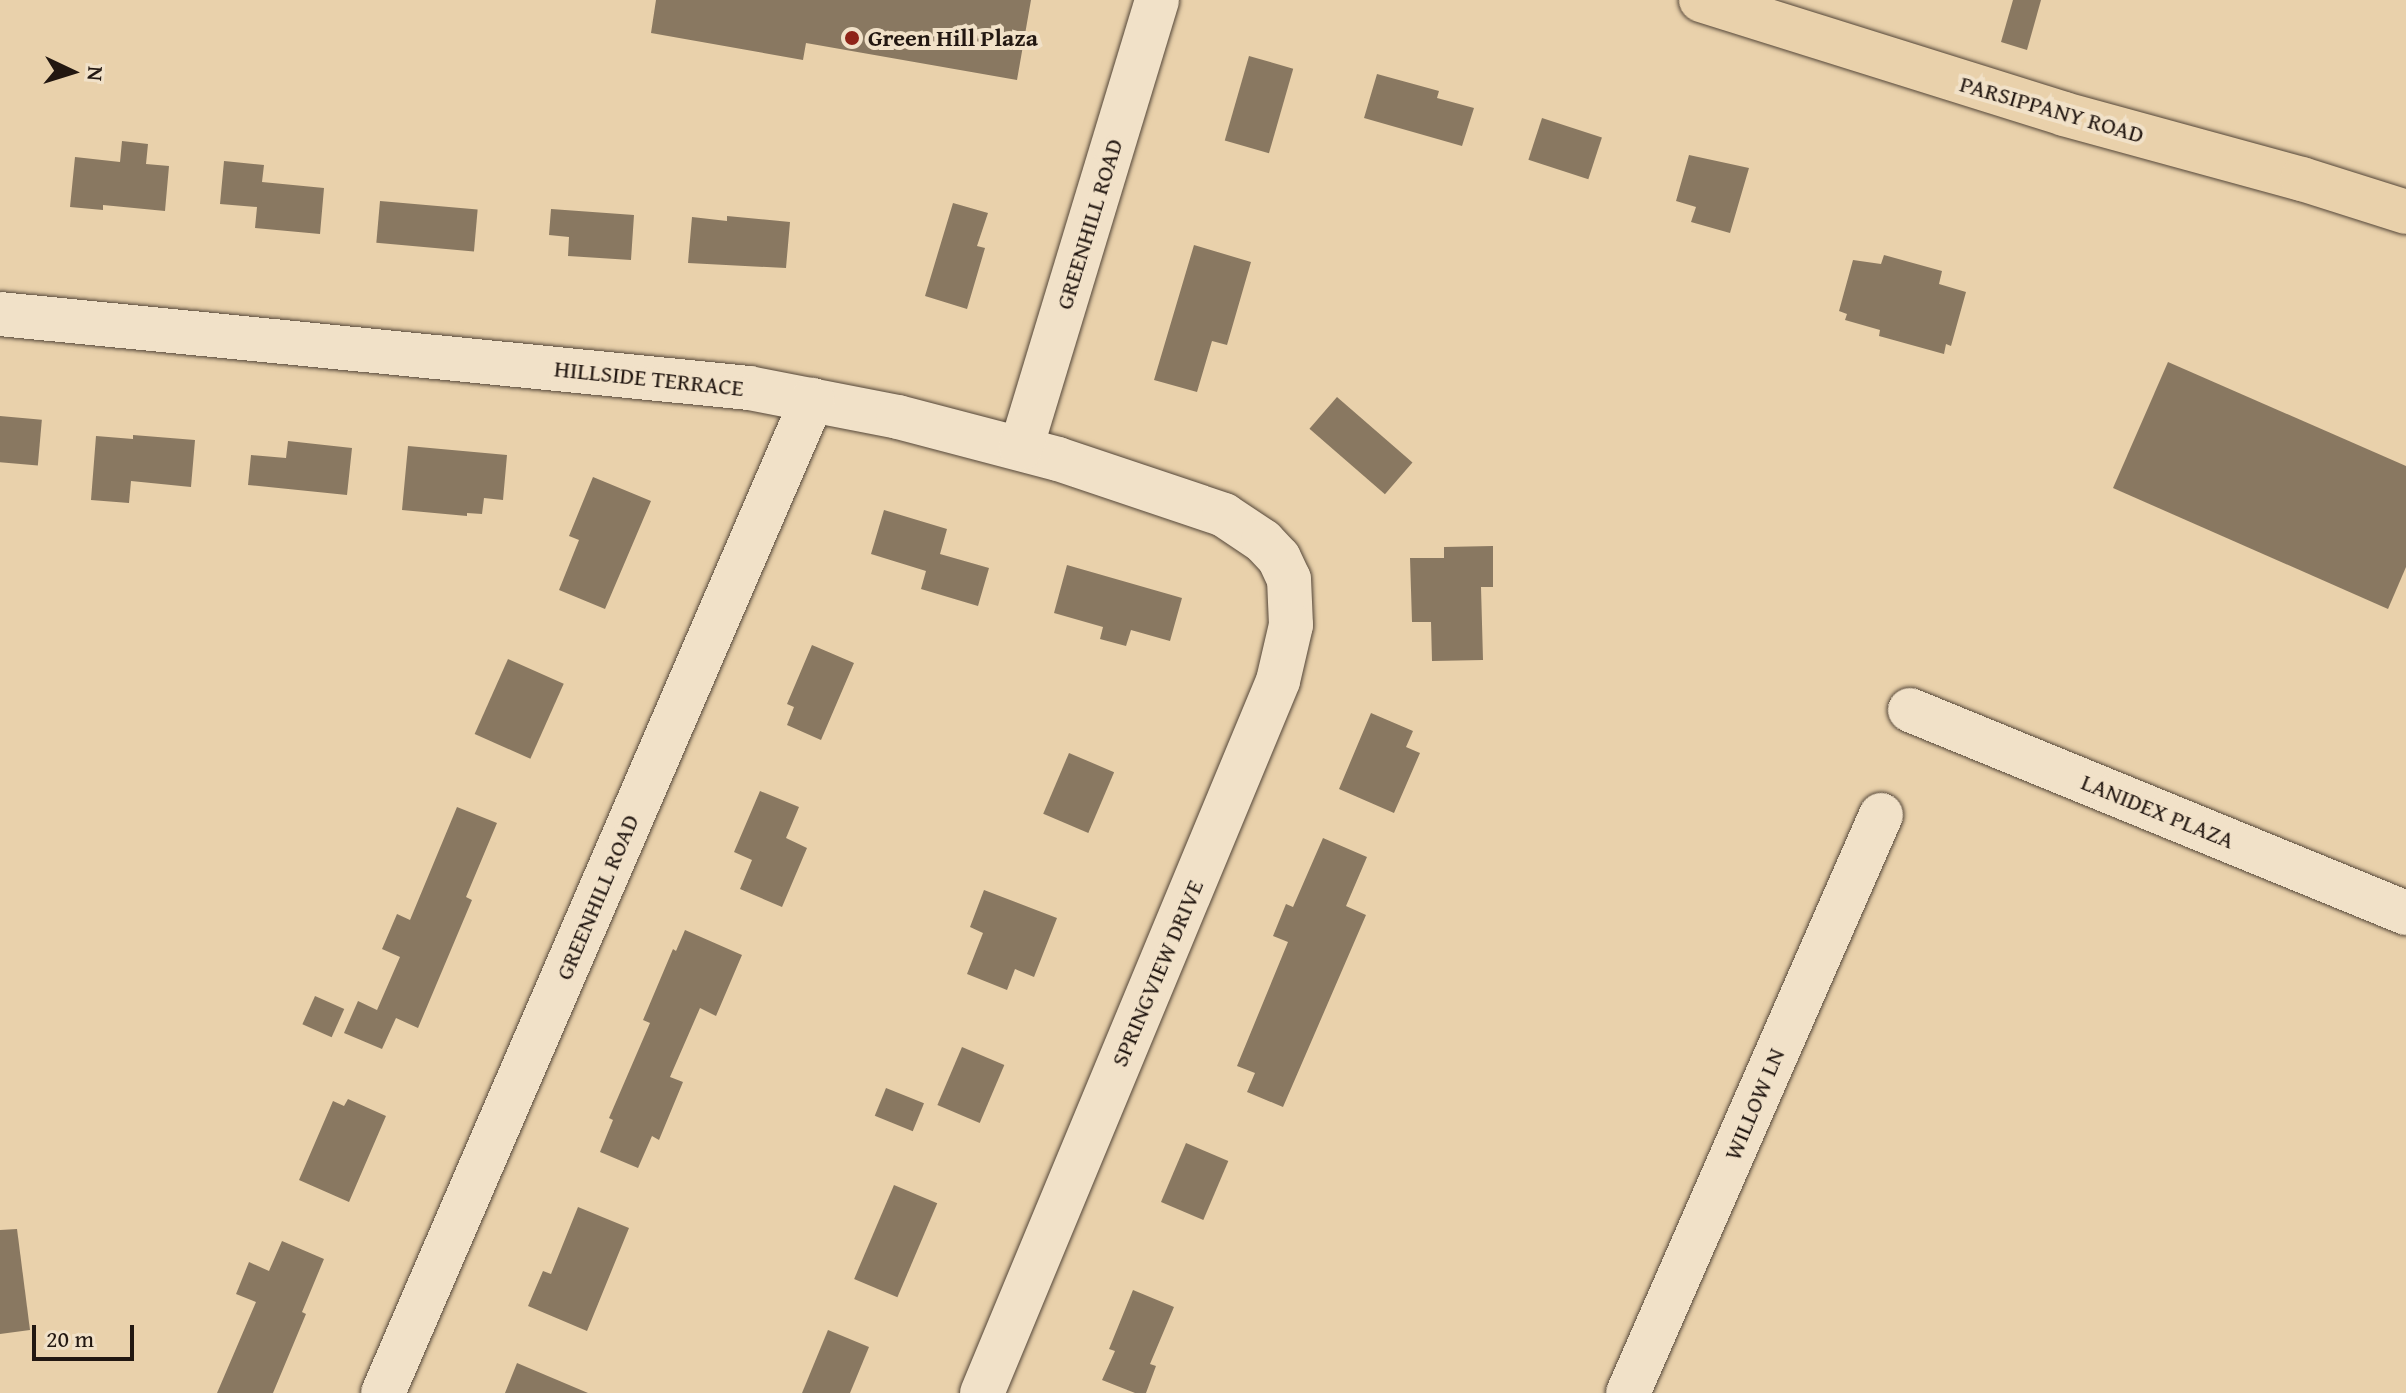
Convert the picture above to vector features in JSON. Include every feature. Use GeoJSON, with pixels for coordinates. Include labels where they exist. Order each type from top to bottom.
{"type":"FeatureCollection","features":[{"type":"Feature","properties":{"kind":"main road","name":"PARSIPPANY ROAD"},"geometry":{"type":"LineString","coordinates":[[1701,0],[2064,114],[2302,179],[2406,212]]}},
{"type":"Feature","properties":{"kind":"street","name":"GREENHILL ROAD"},"geometry":{"type":"LineString","coordinates":[[1021,448],[1157,0]]}},
{"type":"Feature","properties":{"kind":"street","name":"HILLSIDE TERRACE"},"geometry":{"type":"LineString","coordinates":[[0,314],[749,388],[898,417],[1021,448],[1224,515],[1246,527],[1271,550]]}},
{"type":"Feature","properties":{"kind":"street","name":"GREENHILL ROAD"},"geometry":{"type":"LineString","coordinates":[[383,1393],[812,400]]}},
{"type":"Feature","properties":{"kind":"street","name":"SPRINGVIEW DRIVE"},"geometry":{"type":"LineString","coordinates":[[982,1393],[1278,681],[1292,611],[1289,579],[1271,550]]}},
{"type":"Feature","properties":{"kind":"street","name":"LANIDEX PLAZA"},"geometry":{"type":"LineString","coordinates":[[1910,710],[2406,913]]}},
{"type":"Feature","properties":{"kind":"street","name":"WILLOW LN"},"geometry":{"type":"LineString","coordinates":[[1628,1393],[1881,815]]}},
{"type":"Feature","properties":{"kind":"building","name":"Green Hill Plaza"},"geometry":{"type":"Polygon","coordinates":[[[656,0],[1031,0],[1017,80],[806,43],[803,60],[651,33],[656,0]]]}},
{"type":"Feature","properties":{"kind":"building"},"geometry":{"type":"Polygon","coordinates":[[[2013,0],[2041,0],[2027,50],[2001,42],[2013,0]]]}},
{"type":"Feature","properties":{"kind":"building"},"geometry":{"type":"Polygon","coordinates":[[[1249,56],[1293,69],[1269,153],[1225,141],[1249,56]]]}},
{"type":"Feature","properties":{"kind":"building"},"geometry":{"type":"Polygon","coordinates":[[[1377,74],[1439,91],[1437,98],[1474,108],[1462,146],[1364,118],[1377,74]]]}},
{"type":"Feature","properties":{"kind":"building"},"geometry":{"type":"Polygon","coordinates":[[[1542,118],[1602,137],[1588,179],[1528,160],[1542,118]]]}},
{"type":"Feature","properties":{"kind":"building"},"geometry":{"type":"Polygon","coordinates":[[[122,141],[148,144],[146,164],[169,166],[165,211],[103,205],[103,210],[70,207],[75,157],[120,162],[122,141]]]}},
{"type":"Feature","properties":{"kind":"building"},"geometry":{"type":"Polygon","coordinates":[[[1689,155],[1749,168],[1730,233],[1691,222],[1696,207],[1676,201],[1689,155]]]}},
{"type":"Feature","properties":{"kind":"building"},"geometry":{"type":"Polygon","coordinates":[[[224,161],[264,165],[262,182],[324,188],[320,234],[255,228],[257,207],[220,204],[224,161]]]}},
{"type":"Feature","properties":{"kind":"building"},"geometry":{"type":"Polygon","coordinates":[[[380,201],[478,210],[474,251],[376,243],[380,201]]]}},
{"type":"Feature","properties":{"kind":"building"},"geometry":{"type":"Polygon","coordinates":[[[953,203],[988,213],[977,246],[985,248],[967,309],[925,296],[953,203]]]}},
{"type":"Feature","properties":{"kind":"building"},"geometry":{"type":"Polygon","coordinates":[[[551,209],[634,215],[631,260],[568,256],[569,237],[549,235],[551,209]]]}},
{"type":"Feature","properties":{"kind":"building"},"geometry":{"type":"Polygon","coordinates":[[[727,216],[790,222],[786,268],[688,263],[692,217],[727,221],[727,216]]]}},
{"type":"Feature","properties":{"kind":"building"},"geometry":{"type":"Polygon","coordinates":[[[1194,245],[1251,262],[1227,345],[1212,341],[1197,392],[1154,380],[1194,245]]]}},
{"type":"Feature","properties":{"kind":"building"},"geometry":{"type":"Polygon","coordinates":[[[1884,255],[1942,271],[1939,284],[1966,292],[1951,346],[1946,344],[1944,354],[1879,336],[1880,330],[1845,320],[1847,314],[1839,311],[1853,260],[1881,264],[1884,255]]]}},
{"type":"Feature","properties":{"kind":"building"},"geometry":{"type":"Polygon","coordinates":[[[2168,362],[2406,466],[2406,567],[2388,609],[2113,488],[2168,362]]]}},
{"type":"Feature","properties":{"kind":"building"},"geometry":{"type":"Polygon","coordinates":[[[1337,397],[1412,463],[1385,494],[1309,429],[1337,397]]]}},
{"type":"Feature","properties":{"kind":"building"},"geometry":{"type":"Polygon","coordinates":[[[0,416],[42,420],[38,465],[0,462],[0,416]]]}},
{"type":"Feature","properties":{"kind":"building"},"geometry":{"type":"Polygon","coordinates":[[[133,435],[195,440],[191,487],[131,481],[129,503],[91,500],[96,436],[133,439],[133,435]]]}},
{"type":"Feature","properties":{"kind":"building"},"geometry":{"type":"Polygon","coordinates":[[[288,441],[352,448],[347,495],[248,485],[251,455],[286,458],[288,441]]]}},
{"type":"Feature","properties":{"kind":"building"},"geometry":{"type":"Polygon","coordinates":[[[408,446],[507,455],[503,500],[484,498],[482,514],[467,513],[467,516],[402,510],[408,446]]]}},
{"type":"Feature","properties":{"kind":"building"},"geometry":{"type":"Polygon","coordinates":[[[593,477],[651,501],[605,609],[559,590],[579,540],[569,536],[593,477]]]}},
{"type":"Feature","properties":{"kind":"building"},"geometry":{"type":"Polygon","coordinates":[[[884,510],[947,529],[940,554],[989,568],[978,606],[921,589],[926,571],[871,554],[884,510]]]}},
{"type":"Feature","properties":{"kind":"building"},"geometry":{"type":"Polygon","coordinates":[[[1493,546],[1493,587],[1481,587],[1483,660],[1432,661],[1431,622],[1412,622],[1410,558],[1444,558],[1444,547],[1493,546]]]}},
{"type":"Feature","properties":{"kind":"building"},"geometry":{"type":"Polygon","coordinates":[[[1067,565],[1182,598],[1170,641],[1131,630],[1126,646],[1100,639],[1103,627],[1054,613],[1067,565]]]}},
{"type":"Feature","properties":{"kind":"building"},"geometry":{"type":"Polygon","coordinates":[[[812,645],[854,663],[821,740],[787,725],[794,707],[787,704],[812,645]]]}},
{"type":"Feature","properties":{"kind":"building"},"geometry":{"type":"Polygon","coordinates":[[[508,659],[564,684],[530,759],[475,734],[508,659]]]}},
{"type":"Feature","properties":{"kind":"building"},"geometry":{"type":"Polygon","coordinates":[[[1371,713],[1413,731],[1406,747],[1420,753],[1394,813],[1339,789],[1371,713]]]}},
{"type":"Feature","properties":{"kind":"building"},"geometry":{"type":"Polygon","coordinates":[[[1069,753],[1114,772],[1088,833],[1043,814],[1069,753]]]}},
{"type":"Feature","properties":{"kind":"building"},"geometry":{"type":"Polygon","coordinates":[[[760,791],[799,807],[786,838],[807,848],[782,907],[740,889],[752,860],[734,852],[760,791]]]}},
{"type":"Feature","properties":{"kind":"building"},"geometry":{"type":"Polygon","coordinates":[[[457,807],[497,823],[466,897],[472,900],[418,1028],[396,1018],[382,1049],[344,1033],[358,1001],[377,1010],[400,957],[382,949],[397,914],[410,920],[457,807]]]}},
{"type":"Feature","properties":{"kind":"building"},"geometry":{"type":"Polygon","coordinates":[[[1323,838],[1367,857],[1346,906],[1366,915],[1283,1107],[1247,1092],[1255,1073],[1237,1066],[1288,942],[1273,936],[1286,904],[1293,907],[1323,838]]]}},
{"type":"Feature","properties":{"kind":"building"},"geometry":{"type":"Polygon","coordinates":[[[984,890],[1057,918],[1034,977],[1015,969],[1007,990],[967,974],[983,933],[970,927],[984,890]]]}},
{"type":"Feature","properties":{"kind":"building"},"geometry":{"type":"Polygon","coordinates":[[[685,930],[742,955],[716,1016],[700,1008],[670,1077],[683,1082],[659,1140],[652,1136],[638,1168],[600,1152],[613,1120],[609,1118],[650,1023],[643,1020],[673,949],[676,951],[685,930]]]}},
{"type":"Feature","properties":{"kind":"building"},"geometry":{"type":"Polygon","coordinates":[[[315,996],[344,1009],[332,1037],[302,1024],[315,996]]]}},
{"type":"Feature","properties":{"kind":"building"},"geometry":{"type":"Polygon","coordinates":[[[962,1047],[1004,1065],[980,1123],[937,1105],[962,1047]]]}},
{"type":"Feature","properties":{"kind":"building"},"geometry":{"type":"Polygon","coordinates":[[[886,1088],[924,1103],[913,1131],[875,1116],[886,1088]]]}},
{"type":"Feature","properties":{"kind":"building"},"geometry":{"type":"Polygon","coordinates":[[[348,1099],[386,1116],[349,1202],[299,1180],[333,1101],[344,1106],[348,1099]]]}},
{"type":"Feature","properties":{"kind":"building"},"geometry":{"type":"Polygon","coordinates":[[[1186,1143],[1228,1161],[1203,1220],[1161,1202],[1186,1143]]]}},
{"type":"Feature","properties":{"kind":"building"},"geometry":{"type":"Polygon","coordinates":[[[894,1185],[937,1203],[897,1297],[854,1279],[894,1185]]]}},
{"type":"Feature","properties":{"kind":"building"},"geometry":{"type":"Polygon","coordinates":[[[578,1207],[629,1228],[587,1331],[528,1306],[543,1271],[551,1274],[578,1207]]]}},
{"type":"Feature","properties":{"kind":"building"},"geometry":{"type":"Polygon","coordinates":[[[17,1229],[30,1330],[0,1334],[0,1230],[17,1229]]]}},
{"type":"Feature","properties":{"kind":"building"},"geometry":{"type":"Polygon","coordinates":[[[282,1241],[324,1259],[302,1312],[306,1314],[273,1393],[217,1393],[256,1302],[236,1294],[249,1262],[269,1271],[282,1241]]]}},
{"type":"Feature","properties":{"kind":"building"},"geometry":{"type":"Polygon","coordinates":[[[1133,1290],[1174,1307],[1150,1364],[1156,1366],[1146,1393],[1135,1393],[1102,1380],[1115,1351],[1109,1349],[1133,1290]]]}},
{"type":"Feature","properties":{"kind":"building"},"geometry":{"type":"Polygon","coordinates":[[[828,1330],[869,1347],[850,1393],[802,1393],[828,1330]]]}},
{"type":"Feature","properties":{"kind":"building"},"geometry":{"type":"Polygon","coordinates":[[[517,1363],[588,1393],[505,1393],[517,1363]]]}},
{"type":"Feature","properties":{"kind":"place","name":"Green Hill Plaza"},"geometry":{"type":"Point","coordinates":[852,38]}}]}
